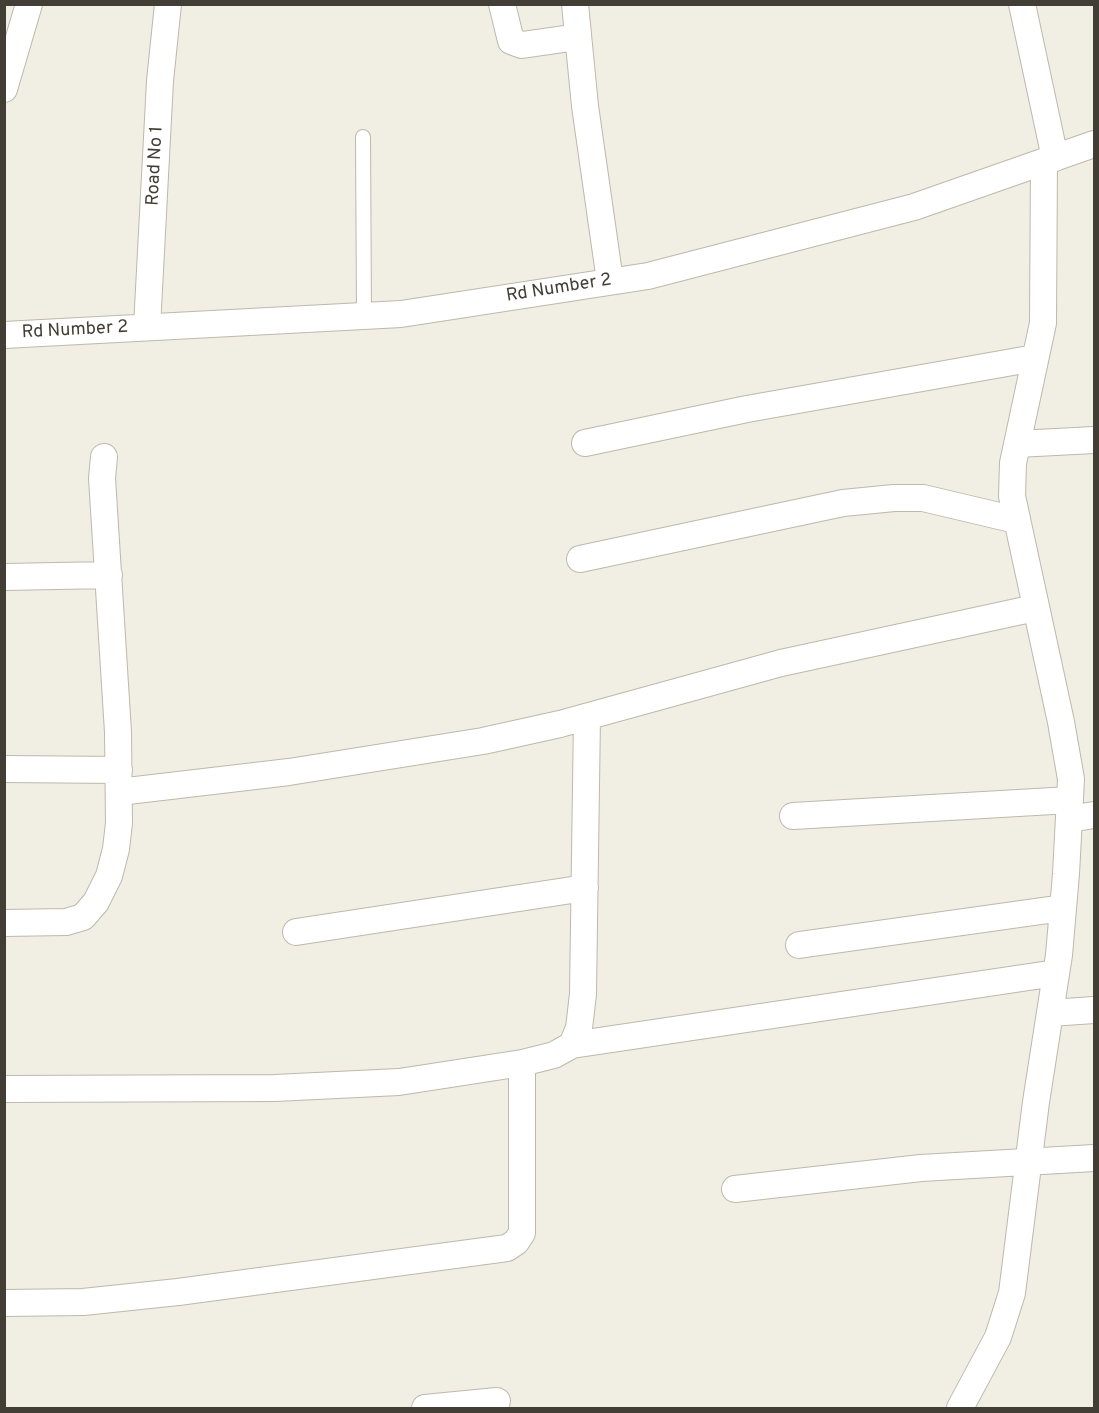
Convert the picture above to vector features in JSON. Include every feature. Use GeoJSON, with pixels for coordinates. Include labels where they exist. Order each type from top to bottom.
{"type":"FeatureCollection","features":[{"type":"Feature","properties":{"kind":"street"},"geometry":{"type":"LineString","coordinates":[[4,89],[28,4]]}},
{"type":"Feature","properties":{"kind":"street","name":"Road No 1"},"geometry":{"type":"LineString","coordinates":[[147,327],[160,81],[168,4]]}},
{"type":"Feature","properties":{"kind":"street"},"geometry":{"type":"LineString","coordinates":[[502,4],[511,41],[522,45],[578,37]]}},
{"type":"Feature","properties":{"kind":"street"},"geometry":{"type":"LineString","coordinates":[[575,4],[585,106],[610,281]]}},
{"type":"Feature","properties":{"kind":"street"},"geometry":{"type":"LineString","coordinates":[[960,1408],[998,1337],[1012,1293],[1056,973],[1070,809],[1071,779],[1061,722],[1011,496],[1012,463],[1043,323],[1050,160],[1022,4]]}},
{"type":"Feature","properties":{"kind":"street","name":"Rd Number 2"},"geometry":{"type":"LineString","coordinates":[[4,335],[401,314],[648,276],[914,207],[1095,144]]}},
{"type":"Feature","properties":{"kind":"street"},"geometry":{"type":"LineString","coordinates":[[585,443],[747,409],[1035,358]]}},
{"type":"Feature","properties":{"kind":"street"},"geometry":{"type":"LineString","coordinates":[[1017,444],[1095,440]]}},
{"type":"Feature","properties":{"kind":"street"},"geometry":{"type":"LineString","coordinates":[[4,923],[66,922],[83,917],[96,902],[109,876],[116,849],[119,781],[102,478],[104,457]]}},
{"type":"Feature","properties":{"kind":"street"},"geometry":{"type":"LineString","coordinates":[[580,559],[843,503],[894,498],[923,498],[1016,520]]}},
{"type":"Feature","properties":{"kind":"street"},"geometry":{"type":"LineString","coordinates":[[4,577],[109,575]]}},
{"type":"Feature","properties":{"kind":"street"},"geometry":{"type":"LineString","coordinates":[[4,769],[119,781],[289,772],[483,741],[586,717],[781,663],[1035,608]]}},
{"type":"Feature","properties":{"kind":"street"},"geometry":{"type":"LineString","coordinates":[[572,1045],[579,1028],[583,994],[586,717]]}},
{"type":"Feature","properties":{"kind":"street"},"geometry":{"type":"LineString","coordinates":[[793,816],[1070,809],[1095,815]]}},
{"type":"Feature","properties":{"kind":"street"},"geometry":{"type":"LineString","coordinates":[[296,932],[585,888]]}},
{"type":"Feature","properties":{"kind":"street"},"geometry":{"type":"LineString","coordinates":[[799,945],[1063,908]]}},
{"type":"Feature","properties":{"kind":"street"},"geometry":{"type":"LineString","coordinates":[[4,1089],[275,1088],[376,1083],[522,1063],[554,1055],[572,1045],[1056,973]]}},
{"type":"Feature","properties":{"kind":"street"},"geometry":{"type":"LineString","coordinates":[[1050,1013],[1095,1011]]}},
{"type":"Feature","properties":{"kind":"street"},"geometry":{"type":"LineString","coordinates":[[4,1303],[83,1302],[178,1292],[507,1248],[516,1242],[522,1233],[522,1063]]}},
{"type":"Feature","properties":{"kind":"street"},"geometry":{"type":"LineString","coordinates":[[735,1188],[921,1168],[1095,1158]]}},
{"type":"Feature","properties":{"kind":"street"},"geometry":{"type":"LineString","coordinates":[[425,1408],[497,1401]]}},
{"type":"Feature","properties":{"kind":"lane"},"geometry":{"type":"LineString","coordinates":[[363,137],[364,316]]}}]}
